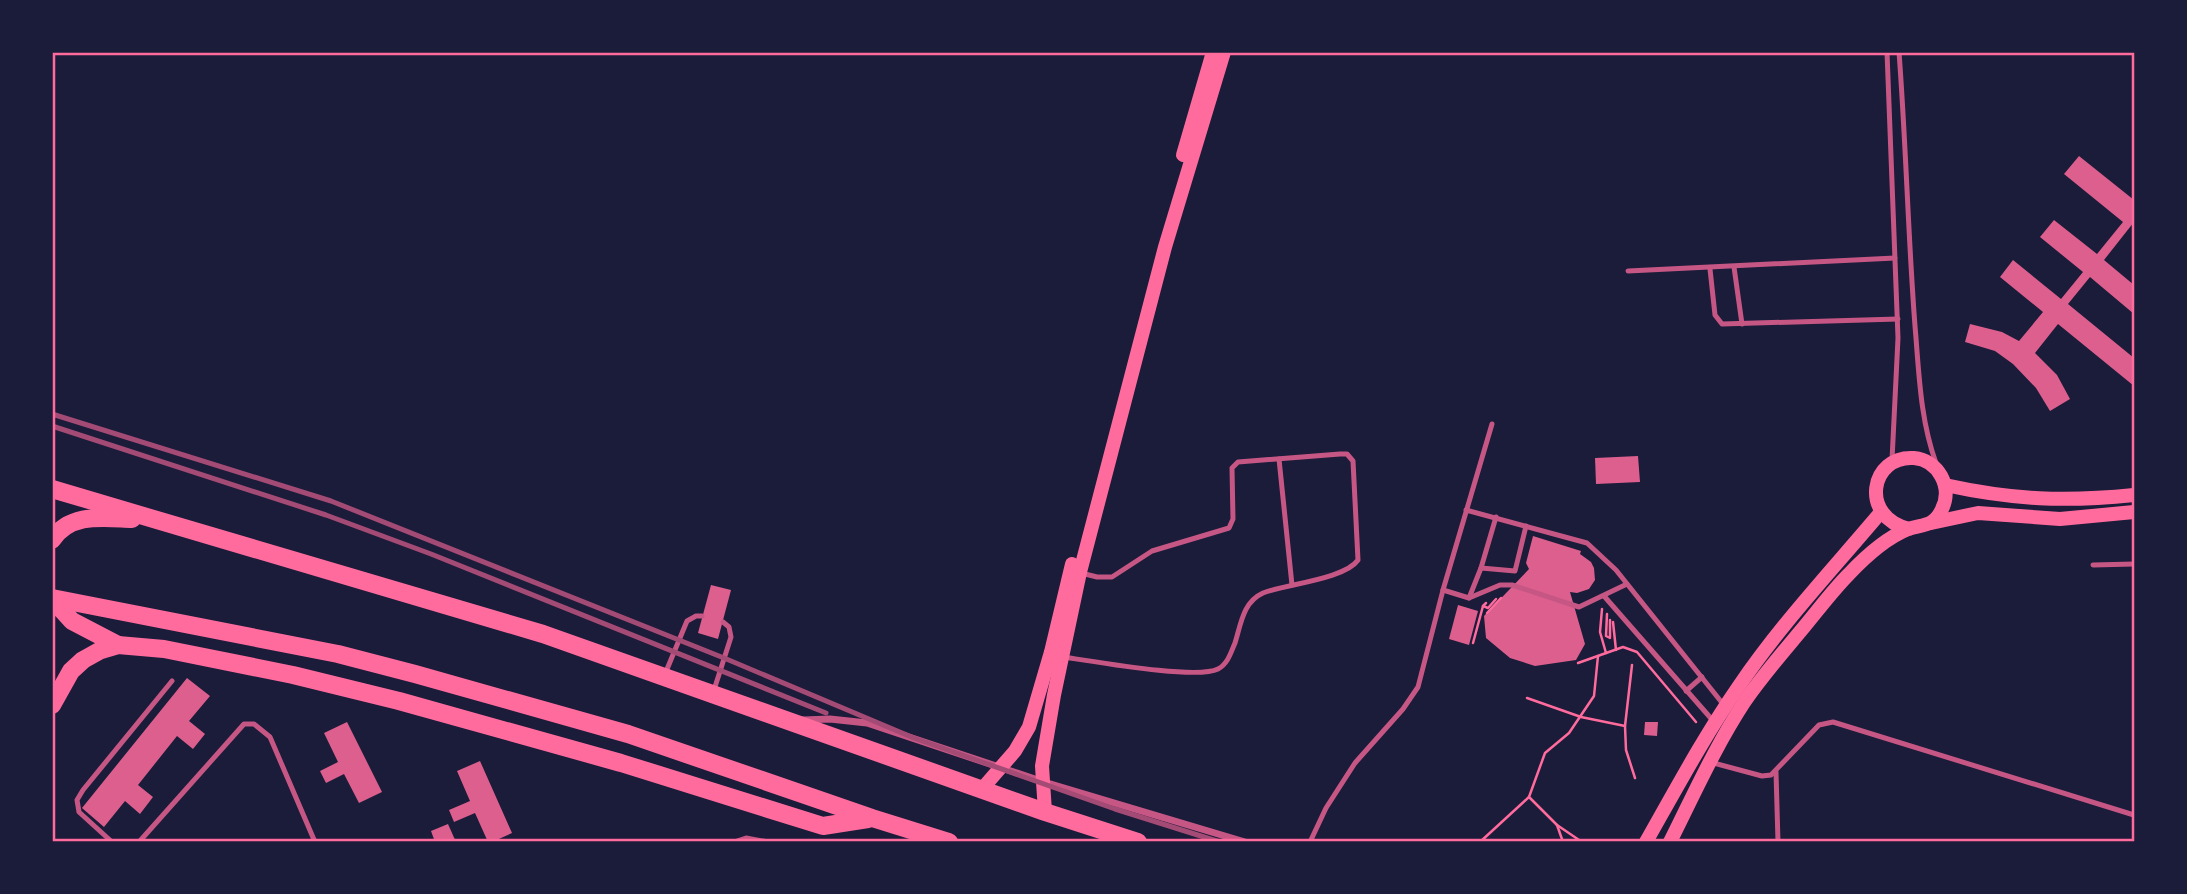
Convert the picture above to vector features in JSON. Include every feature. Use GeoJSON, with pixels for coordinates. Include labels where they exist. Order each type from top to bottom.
{"type":"FeatureCollection","features":[{"type":"Feature","properties":{"kind":"highway"},"geometry":{"type":"LineString","coordinates":[[52,489],[543,634],[1045,812],[1138,842]]}},
{"type":"Feature","properties":{"kind":"highway"},"geometry":{"type":"LineString","coordinates":[[52,540],[74,521],[87,518],[158,520]]}},
{"type":"Feature","properties":{"kind":"highway"},"geometry":{"type":"LineString","coordinates":[[52,598],[72,621],[118,645],[200,655],[400,701],[621,763],[823,826],[872,818]]}},
{"type":"Feature","properties":{"kind":"highway"},"geometry":{"type":"LineString","coordinates":[[52,598],[338,654],[628,734],[949,842]]}},
{"type":"Feature","properties":{"kind":"highway"},"geometry":{"type":"LineString","coordinates":[[52,705],[71,671],[83,660],[101,650],[118,645]]}},
{"type":"Feature","properties":{"kind":"main road"},"geometry":{"type":"LineString","coordinates":[[982,789],[1015,751],[1029,727],[1051,652],[1154,251],[1213,52]]}},
{"type":"Feature","properties":{"kind":"main road"},"geometry":{"type":"LineString","coordinates":[[1045,812],[1042,766],[1047,731],[1080,572],[1165,247],[1224,52]]}},
{"type":"Feature","properties":{"kind":"main road"},"geometry":{"type":"LineString","coordinates":[[1943,480],[1944,506],[1930,523],[1909,529],[1888,521],[1881,512],[1877,502],[1878,480],[1892,463],[1913,458],[1924,460],[1943,480],[1979,492],[2041,500],[2134,495]]}},
{"type":"Feature","properties":{"kind":"main road"},"geometry":{"type":"LineString","coordinates":[[1646,842],[1693,758],[1763,652],[1881,512]]}},
{"type":"Feature","properties":{"kind":"main road"},"geometry":{"type":"LineString","coordinates":[[1930,523],[1978,513],[2060,519],[2134,512]]}},
{"type":"Feature","properties":{"kind":"main road"},"geometry":{"type":"LineString","coordinates":[[1670,842],[1710,763],[1756,686],[1848,575],[1872,552],[1909,529]]}},
{"type":"Feature","properties":{"kind":"main road"},"geometry":{"type":"LineString","coordinates":[[1029,727],[1047,731]]}},
{"type":"Feature","properties":{"kind":"street"},"geometry":{"type":"LineString","coordinates":[[789,721],[830,719],[867,723],[1044,782],[1245,842]]}},
{"type":"Feature","properties":{"kind":"lane"},"geometry":{"type":"LineString","coordinates":[[1887,52],[1898,318],[1892,463]]}},
{"type":"Feature","properties":{"kind":"lane"},"geometry":{"type":"LineString","coordinates":[[1899,52],[1909,250],[1922,403],[1925,430],[1943,480]]}},
{"type":"Feature","properties":{"kind":"lane"},"geometry":{"type":"LineString","coordinates":[[1628,271],[1895,258]]}},
{"type":"Feature","properties":{"kind":"lane"},"geometry":{"type":"LineString","coordinates":[[1734,267],[1742,324]]}},
{"type":"Feature","properties":{"kind":"lane"},"geometry":{"type":"LineString","coordinates":[[1710,269],[1717,320],[1722,324],[1898,318]]}},
{"type":"Feature","properties":{"kind":"lane"},"geometry":{"type":"LineString","coordinates":[[1310,842],[1326,808],[1355,763],[1403,709],[1418,687],[1443,590],[1492,424]]}},
{"type":"Feature","properties":{"kind":"lane"},"geometry":{"type":"LineString","coordinates":[[1063,657],[1155,670],[1192,672],[1216,670],[1224,665],[1230,657],[1244,612],[1252,600],[1266,592],[1348,570],[1358,560],[1353,461],[1347,454],[1340,454],[1234,464],[1233,519],[1229,528],[1152,551],[1112,577],[1097,578],[1080,572]]}},
{"type":"Feature","properties":{"kind":"lane"},"geometry":{"type":"LineString","coordinates":[[1279,459],[1292,585]]}},
{"type":"Feature","properties":{"kind":"lane"},"geometry":{"type":"LineString","coordinates":[[1466,510],[1587,543],[1601,554],[1627,584],[1726,707]]}},
{"type":"Feature","properties":{"kind":"lane"},"geometry":{"type":"LineString","coordinates":[[1469,598],[1496,517]]}},
{"type":"Feature","properties":{"kind":"lane"},"geometry":{"type":"LineString","coordinates":[[1481,568],[1515,571],[1526,526]]}},
{"type":"Feature","properties":{"kind":"lane"},"geometry":{"type":"LineString","coordinates":[[2093,565],[2134,564]]}},
{"type":"Feature","properties":{"kind":"lane"},"geometry":{"type":"LineString","coordinates":[[1443,590],[1469,598],[1500,585],[1512,585],[1579,607],[1627,584]]}},
{"type":"Feature","properties":{"kind":"lane"},"geometry":{"type":"LineString","coordinates":[[1604,596],[1686,691],[1712,729]]}},
{"type":"Feature","properties":{"kind":"lane"},"geometry":{"type":"LineString","coordinates":[[664,677],[687,621],[702,616]]}},
{"type":"Feature","properties":{"kind":"lane"},"geometry":{"type":"LineString","coordinates":[[713,694],[731,637],[729,627],[723,622]]}},
{"type":"Feature","properties":{"kind":"lane"},"geometry":{"type":"LineString","coordinates":[[1686,691],[1702,677]]}},
{"type":"Feature","properties":{"kind":"lane"},"geometry":{"type":"LineString","coordinates":[[113,842],[79,812],[77,800],[172,681]]}},
{"type":"Feature","properties":{"kind":"lane"},"geometry":{"type":"LineString","coordinates":[[1693,758],[1762,776],[1776,772],[1819,725],[1833,722],[2134,815]]}},
{"type":"Feature","properties":{"kind":"lane"},"geometry":{"type":"LineString","coordinates":[[139,842],[244,724],[254,724],[270,737],[314,842]]}},
{"type":"Feature","properties":{"kind":"lane"},"geometry":{"type":"LineString","coordinates":[[1776,772],[1778,842]]}},
{"type":"Feature","properties":{"kind":"lane"},"geometry":{"type":"LineString","coordinates":[[734,842],[746,838],[768,842]]}},
{"type":"Feature","properties":{"kind":"path"},"geometry":{"type":"LineString","coordinates":[[1473,643],[1483,606],[1512,585]]}},
{"type":"Feature","properties":{"kind":"path"},"geometry":{"type":"LineString","coordinates":[[1483,606],[1488,610],[1506,593]]}},
{"type":"Feature","properties":{"kind":"path"},"geometry":{"type":"LineString","coordinates":[[1601,611],[1600,632],[1606,653]]}},
{"type":"Feature","properties":{"kind":"path"},"geometry":{"type":"LineString","coordinates":[[1606,615],[1606,636],[1610,638],[1610,620]]}},
{"type":"Feature","properties":{"kind":"path"},"geometry":{"type":"LineString","coordinates":[[1614,623],[1616,650]]}},
{"type":"Feature","properties":{"kind":"path"},"geometry":{"type":"LineString","coordinates":[[1578,663],[1623,647],[1637,652],[1712,729]]}},
{"type":"Feature","properties":{"kind":"path"},"geometry":{"type":"LineString","coordinates":[[1479,842],[1529,797],[1545,754],[1569,733],[1581,718],[1594,696],[1598,656]]}},
{"type":"Feature","properties":{"kind":"path"},"geometry":{"type":"LineString","coordinates":[[1632,665],[1625,726],[1626,750],[1635,778]]}},
{"type":"Feature","properties":{"kind":"path"},"geometry":{"type":"LineString","coordinates":[[1527,698],[1581,718],[1625,726]]}},
{"type":"Feature","properties":{"kind":"path"},"geometry":{"type":"LineString","coordinates":[[1529,797],[1557,825],[1582,842]]}},
{"type":"Feature","properties":{"kind":"path"},"geometry":{"type":"LineString","coordinates":[[1557,825],[1563,842]]}},
{"type":"Feature","properties":{"kind":"building"},"geometry":{"type":"Polygon","coordinates":[[[2079,156],[2134,200],[2134,222],[2104,260],[2134,285],[2134,314],[2090,277],[2068,304],[2134,358],[2134,386],[2058,324],[2035,353],[2057,375],[2070,399],[2050,411],[2036,388],[2013,364],[1995,351],[1965,342],[1970,324],[2002,332],[2019,341],[2043,312],[2000,277],[2013,260],[2061,299],[2083,272],[2040,237],[2054,220],[2097,254],[2123,222],[2064,174],[2079,156]]]}},
{"type":"Feature","properties":{"kind":"building"},"geometry":{"type":"Polygon","coordinates":[[[1638,456],[1640,482],[1596,484],[1595,458],[1638,456]]]}},
{"type":"Feature","properties":{"kind":"building"},"geometry":{"type":"Polygon","coordinates":[[[1533,536],[1581,551],[1580,554],[1591,562],[1594,568],[1595,580],[1589,589],[1570,592],[1585,644],[1576,660],[1535,666],[1510,658],[1486,638],[1484,616],[1529,569],[1526,563],[1533,536]]]}},
{"type":"Feature","properties":{"kind":"building"},"geometry":{"type":"Polygon","coordinates":[[[711,585],[731,590],[718,639],[698,633],[711,585]]]}},
{"type":"Feature","properties":{"kind":"building"},"geometry":{"type":"Polygon","coordinates":[[[1458,605],[1478,611],[1469,645],[1449,639],[1458,605]]]}},
{"type":"Feature","properties":{"kind":"building"},"geometry":{"type":"Polygon","coordinates":[[[187,678],[210,696],[189,721],[205,734],[193,749],[177,736],[138,785],[153,797],[140,814],[125,801],[104,827],[82,808],[187,678]]]}},
{"type":"Feature","properties":{"kind":"building"},"geometry":{"type":"Polygon","coordinates":[[[347,722],[382,792],[359,803],[344,774],[326,783],[320,771],[338,762],[324,733],[347,722]]]}},
{"type":"Feature","properties":{"kind":"building"},"geometry":{"type":"Polygon","coordinates":[[[1645,722],[1658,722],[1657,736],[1644,735],[1645,722]]]}},
{"type":"Feature","properties":{"kind":"building"},"geometry":{"type":"Polygon","coordinates":[[[480,761],[512,833],[492,842],[488,842],[475,813],[454,822],[449,810],[470,801],[457,771],[480,761]]]}},
{"type":"Feature","properties":{"kind":"building"},"geometry":{"type":"Polygon","coordinates":[[[448,824],[456,842],[435,842],[431,831],[448,824]]]}},
{"type":"Feature","properties":{"kind":"railway"},"geometry":{"type":"LineString","coordinates":[[52,414],[331,501],[724,658],[914,738],[1115,809],[1220,842]]}},
{"type":"Feature","properties":{"kind":"railway"},"geometry":{"type":"LineString","coordinates":[[52,426],[326,515],[431,554],[826,713]]}}]}
